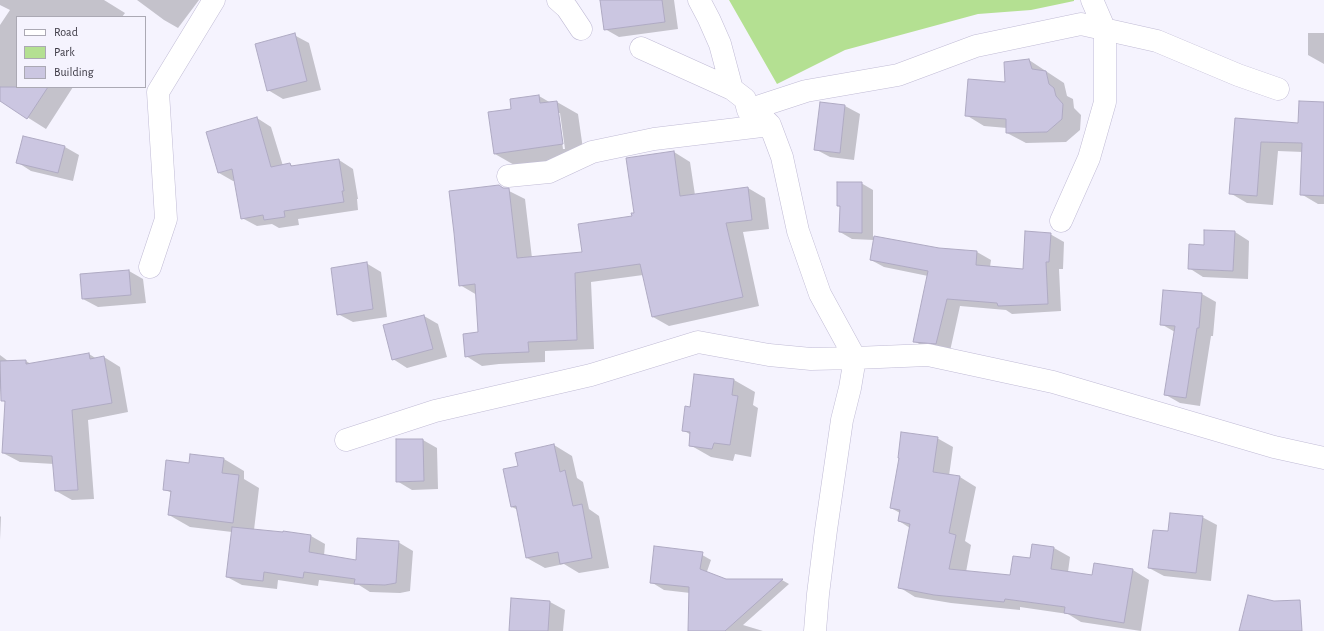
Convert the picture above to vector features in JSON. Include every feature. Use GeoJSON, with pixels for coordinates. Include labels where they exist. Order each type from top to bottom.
{"type":"FeatureCollection","features":[{"type":"Feature","properties":{"kind":"street"},"geometry":{"type":"LineString","coordinates":[[150,267],[166,219],[158,92],[214,0]]}},
{"type":"Feature","properties":{"kind":"street"},"geometry":{"type":"LineString","coordinates":[[558,0],[567,8],[581,29]]}},
{"type":"Feature","properties":{"kind":"street"},"geometry":{"type":"LineString","coordinates":[[699,0],[720,44],[732,89]]}},
{"type":"Feature","properties":{"kind":"street"},"geometry":{"type":"LineString","coordinates":[[1061,221],[1088,158],[1105,102],[1105,30],[1092,0]]}},
{"type":"Feature","properties":{"kind":"street"},"geometry":{"type":"LineString","coordinates":[[748,110],[806,91],[898,75],[976,46],[1081,24],[1157,41],[1238,75],[1278,89]]}},
{"type":"Feature","properties":{"kind":"street"},"geometry":{"type":"LineString","coordinates":[[641,48],[732,89],[745,100],[748,110]]}},
{"type":"Feature","properties":{"kind":"street"},"geometry":{"type":"LineString","coordinates":[[748,110],[758,113],[770,124],[782,157],[798,231],[820,294],[855,358],[841,428],[824,544],[815,631]]}},
{"type":"Feature","properties":{"kind":"street"},"geometry":{"type":"LineString","coordinates":[[508,176],[549,172],[592,152],[654,139],[770,124]]}},
{"type":"Feature","properties":{"kind":"street"},"geometry":{"type":"LineString","coordinates":[[346,440],[435,411],[591,375],[698,342],[769,356],[811,360],[928,356],[1046,380],[1274,447],[1324,458]]}},
{"type":"Feature","properties":{"kind":"green space"},"geometry":{"type":"Polygon","coordinates":[[[729,0],[1074,1],[1031,10],[978,14],[845,50],[777,84],[729,0]]]}},
{"type":"Feature","properties":{"kind":"building"},"geometry":{"type":"Polygon","coordinates":[[[600,0],[662,0],[665,22],[604,30],[600,0]]]}},
{"type":"Feature","properties":{"kind":"building"},"geometry":{"type":"Polygon","coordinates":[[[295,33],[307,81],[267,91],[255,44],[295,33]]]}},
{"type":"Feature","properties":{"kind":"building"},"geometry":{"type":"Polygon","coordinates":[[[1029,59],[1032,69],[1046,71],[1049,84],[1054,88],[1056,96],[1063,104],[1062,119],[1047,132],[1006,133],[1006,119],[965,116],[968,79],[1005,82],[1004,62],[1029,59]]]}},
{"type":"Feature","properties":{"kind":"building"},"geometry":{"type":"Polygon","coordinates":[[[0,87],[47,88],[27,119],[0,101],[0,87]]]}},
{"type":"Feature","properties":{"kind":"building"},"geometry":{"type":"Polygon","coordinates":[[[539,95],[540,103],[557,101],[563,144],[494,154],[488,112],[511,109],[510,99],[539,95]]]}},
{"type":"Feature","properties":{"kind":"building"},"geometry":{"type":"Polygon","coordinates":[[[1299,101],[1324,102],[1324,196],[1300,195],[1302,143],[1261,142],[1257,196],[1229,194],[1235,118],[1298,123],[1299,101]]]}},
{"type":"Feature","properties":{"kind":"building"},"geometry":{"type":"Polygon","coordinates":[[[820,102],[845,105],[840,153],[814,150],[820,102]]]}},
{"type":"Feature","properties":{"kind":"building"},"geometry":{"type":"Polygon","coordinates":[[[257,117],[271,167],[290,163],[291,166],[339,159],[344,191],[342,191],[344,202],[284,211],[285,217],[264,220],[263,215],[241,219],[232,169],[218,173],[206,132],[257,117]]]}},
{"type":"Feature","properties":{"kind":"building"},"geometry":{"type":"Polygon","coordinates":[[[23,136],[65,146],[58,173],[16,163],[23,136]]]}},
{"type":"Feature","properties":{"kind":"building"},"geometry":{"type":"Polygon","coordinates":[[[674,151],[680,196],[748,187],[752,220],[726,223],[743,297],[652,317],[640,264],[575,273],[577,340],[528,342],[529,352],[482,354],[465,357],[463,334],[478,332],[475,284],[459,286],[449,191],[499,185],[503,188],[509,188],[517,258],[582,252],[578,224],[632,216],[631,213],[634,213],[626,158],[674,151]]]}},
{"type":"Feature","properties":{"kind":"building"},"geometry":{"type":"Polygon","coordinates":[[[837,182],[862,182],[862,233],[839,232],[840,206],[837,206],[837,182]]]}},
{"type":"Feature","properties":{"kind":"building"},"geometry":{"type":"Polygon","coordinates":[[[1204,230],[1235,231],[1233,271],[1188,269],[1189,244],[1204,245],[1204,230]]]}},
{"type":"Feature","properties":{"kind":"building"},"geometry":{"type":"Polygon","coordinates":[[[1025,231],[1051,233],[1049,262],[1046,262],[1048,304],[998,306],[997,303],[947,299],[936,344],[913,342],[928,271],[870,260],[874,236],[939,248],[977,251],[976,265],[1023,269],[1025,231]]]}},
{"type":"Feature","properties":{"kind":"building"},"geometry":{"type":"Polygon","coordinates":[[[367,262],[373,309],[337,315],[331,268],[367,262]]]}},
{"type":"Feature","properties":{"kind":"building"},"geometry":{"type":"Polygon","coordinates":[[[129,270],[131,295],[82,299],[80,274],[129,270]]]}},
{"type":"Feature","properties":{"kind":"building"},"geometry":{"type":"Polygon","coordinates":[[[1163,290],[1202,293],[1199,328],[1197,328],[1186,398],[1164,395],[1175,326],[1160,325],[1163,290]]]}},
{"type":"Feature","properties":{"kind":"building"},"geometry":{"type":"Polygon","coordinates":[[[424,315],[433,349],[392,360],[383,325],[424,315]]]}},
{"type":"Feature","properties":{"kind":"building"},"geometry":{"type":"Polygon","coordinates":[[[89,353],[90,359],[104,356],[112,403],[72,410],[78,490],[55,491],[52,456],[2,453],[5,401],[1,401],[0,361],[26,360],[26,364],[89,353]]]}},
{"type":"Feature","properties":{"kind":"building"},"geometry":{"type":"Polygon","coordinates":[[[694,374],[734,379],[732,395],[738,396],[730,445],[714,443],[712,449],[689,446],[690,432],[682,431],[685,406],[690,407],[694,374]]]}},
{"type":"Feature","properties":{"kind":"building"},"geometry":{"type":"Polygon","coordinates":[[[901,432],[938,437],[933,472],[960,476],[949,533],[956,535],[949,569],[1010,575],[1013,556],[1030,558],[1032,544],[1054,547],[1051,569],[1092,575],[1094,563],[1133,569],[1124,623],[1064,613],[1065,607],[1005,599],[1004,602],[934,595],[898,588],[910,524],[898,521],[900,510],[890,508],[899,458],[901,432]]]}},
{"type":"Feature","properties":{"kind":"building"},"geometry":{"type":"Polygon","coordinates":[[[396,439],[423,439],[424,481],[396,482],[396,439]]]}},
{"type":"Feature","properties":{"kind":"building"},"geometry":{"type":"Polygon","coordinates":[[[554,444],[560,472],[565,470],[573,506],[582,504],[592,558],[560,564],[558,552],[526,558],[516,506],[511,507],[503,469],[518,466],[515,453],[554,444]]]}},
{"type":"Feature","properties":{"kind":"building"},"geometry":{"type":"Polygon","coordinates":[[[190,454],[224,458],[222,473],[239,475],[233,523],[168,515],[171,491],[163,490],[166,460],[189,463],[190,454]]]}},
{"type":"Feature","properties":{"kind":"building"},"geometry":{"type":"Polygon","coordinates":[[[1170,513],[1203,516],[1196,573],[1148,568],[1153,530],[1168,531],[1170,513]]]}},
{"type":"Feature","properties":{"kind":"building"},"geometry":{"type":"Polygon","coordinates":[[[232,527],[311,535],[309,552],[356,560],[357,538],[399,541],[396,583],[385,585],[354,584],[355,579],[304,572],[303,578],[264,572],[263,581],[226,577],[232,527]]]}},
{"type":"Feature","properties":{"kind":"building"},"geometry":{"type":"Polygon","coordinates":[[[654,546],[703,552],[700,569],[726,579],[783,579],[725,631],[688,631],[689,587],[650,583],[654,546]]]}},
{"type":"Feature","properties":{"kind":"building"},"geometry":{"type":"Polygon","coordinates":[[[1248,595],[1274,601],[1300,600],[1302,631],[1239,631],[1248,595]]]}},
{"type":"Feature","properties":{"kind":"building"},"geometry":{"type":"Polygon","coordinates":[[[511,598],[550,601],[548,631],[509,631],[511,598]]]}}]}
